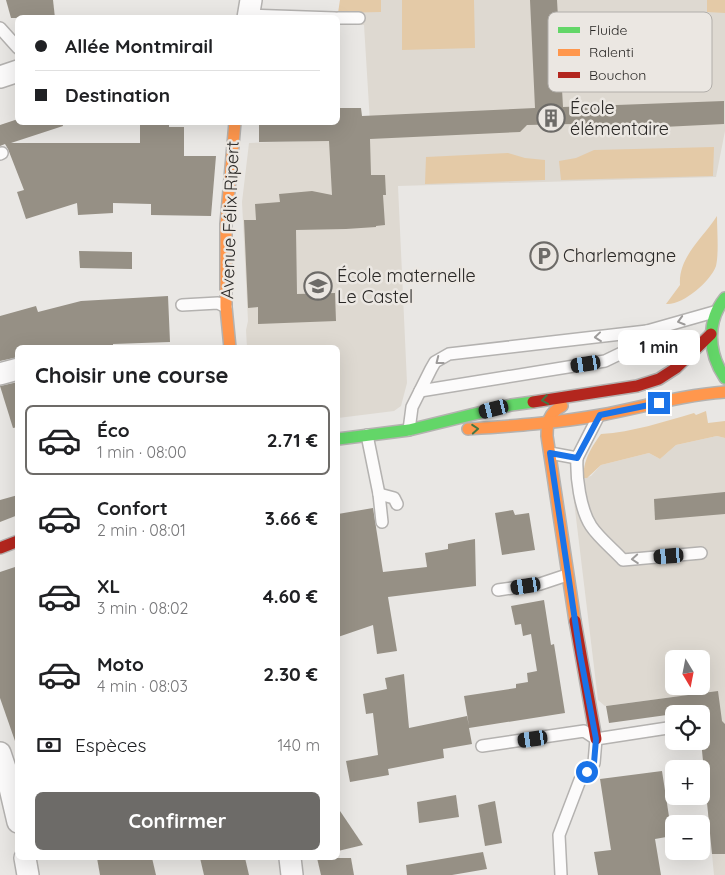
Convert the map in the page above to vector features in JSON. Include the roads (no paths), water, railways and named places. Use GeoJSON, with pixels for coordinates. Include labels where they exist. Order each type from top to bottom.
{"type":"FeatureCollection","features":[{"type":"Feature","properties":{"kind":"main road","name":"Avenue Félix Ripert"},"geometry":{"type":"LineString","coordinates":[[230,345],[226,307],[226,224],[235,125]]}},
{"type":"Feature","properties":{"kind":"main road"},"geometry":{"type":"LineString","coordinates":[[725,298],[715,312],[711,334],[711,348],[725,378]]}},
{"type":"Feature","properties":{"kind":"main road"},"geometry":{"type":"LineString","coordinates":[[596,739],[567,575],[547,421],[549,415],[554,410],[563,406],[659,379],[676,368],[711,334]]}},
{"type":"Feature","properties":{"kind":"main road"},"geometry":{"type":"LineString","coordinates":[[340,439],[409,430],[511,405],[626,388]]}},
{"type":"Feature","properties":{"kind":"main road"},"geometry":{"type":"LineString","coordinates":[[409,430],[440,431],[514,426],[600,415],[696,394],[725,392]]}},
{"type":"Feature","properties":{"kind":"main road"},"geometry":{"type":"LineString","coordinates":[[0,548],[15,542]]}},
{"type":"Feature","properties":{"kind":"street"},"geometry":{"type":"LineString","coordinates":[[0,76],[15,73]]}},
{"type":"Feature","properties":{"kind":"street"},"geometry":{"type":"LineString","coordinates":[[0,374],[15,370]]}},
{"type":"Feature","properties":{"kind":"street"},"geometry":{"type":"LineString","coordinates":[[0,753],[15,809]]}},
{"type":"Feature","properties":{"kind":"street"},"geometry":{"type":"LineString","coordinates":[[24,860],[28,875]]}},
{"type":"Feature","properties":{"kind":"street"},"geometry":{"type":"LineString","coordinates":[[290,860],[292,875]]}},
{"type":"Feature","properties":{"kind":"lane"},"geometry":{"type":"LineString","coordinates":[[249,11],[299,15]]}},
{"type":"Feature","properties":{"kind":"lane"},"geometry":{"type":"LineString","coordinates":[[340,18],[359,18]]}},
{"type":"Feature","properties":{"kind":"lane"},"geometry":{"type":"LineString","coordinates":[[0,28],[15,45]]}},
{"type":"Feature","properties":{"kind":"lane"},"geometry":{"type":"LineString","coordinates":[[182,305],[218,304],[226,307]]}},
{"type":"Feature","properties":{"kind":"lane"},"geometry":{"type":"LineString","coordinates":[[409,430],[412,407],[435,362],[449,354],[647,331],[715,312]]}},
{"type":"Feature","properties":{"kind":"lane"},"geometry":{"type":"LineString","coordinates":[[420,391],[605,361],[634,347],[647,331]]}},
{"type":"Feature","properties":{"kind":"lane"},"geometry":{"type":"LineString","coordinates":[[600,415],[577,458],[582,504],[591,527],[623,560],[701,553]]}},
{"type":"Feature","properties":{"kind":"lane"},"geometry":{"type":"LineString","coordinates":[[366,436],[379,494],[382,522]]}},
{"type":"Feature","properties":{"kind":"lane"},"geometry":{"type":"LineString","coordinates":[[550,453],[577,458]]}},
{"type":"Feature","properties":{"kind":"lane"},"geometry":{"type":"LineString","coordinates":[[379,494],[394,498],[397,504]]}},
{"type":"Feature","properties":{"kind":"lane"},"geometry":{"type":"LineString","coordinates":[[498,590],[540,584],[567,575]]}},
{"type":"Feature","properties":{"kind":"lane"},"geometry":{"type":"LineString","coordinates":[[482,746],[584,731],[596,739],[665,728]]}},
{"type":"Feature","properties":{"kind":"lane"},"geometry":{"type":"LineString","coordinates":[[561,875],[559,834],[580,780],[594,763],[596,739]]}},
{"type":"Feature","properties":{"kind":"place","name":"École élémentaire"},"geometry":{"type":"Point","coordinates":[551,118]}},
{"type":"Feature","properties":{"kind":"place","name":"Charlemagne"},"geometry":{"type":"Point","coordinates":[544,256]}},
{"type":"Feature","properties":{"kind":"place","name":"École maternelle Le Castel"},"geometry":{"type":"Point","coordinates":[318,286]}}]}
